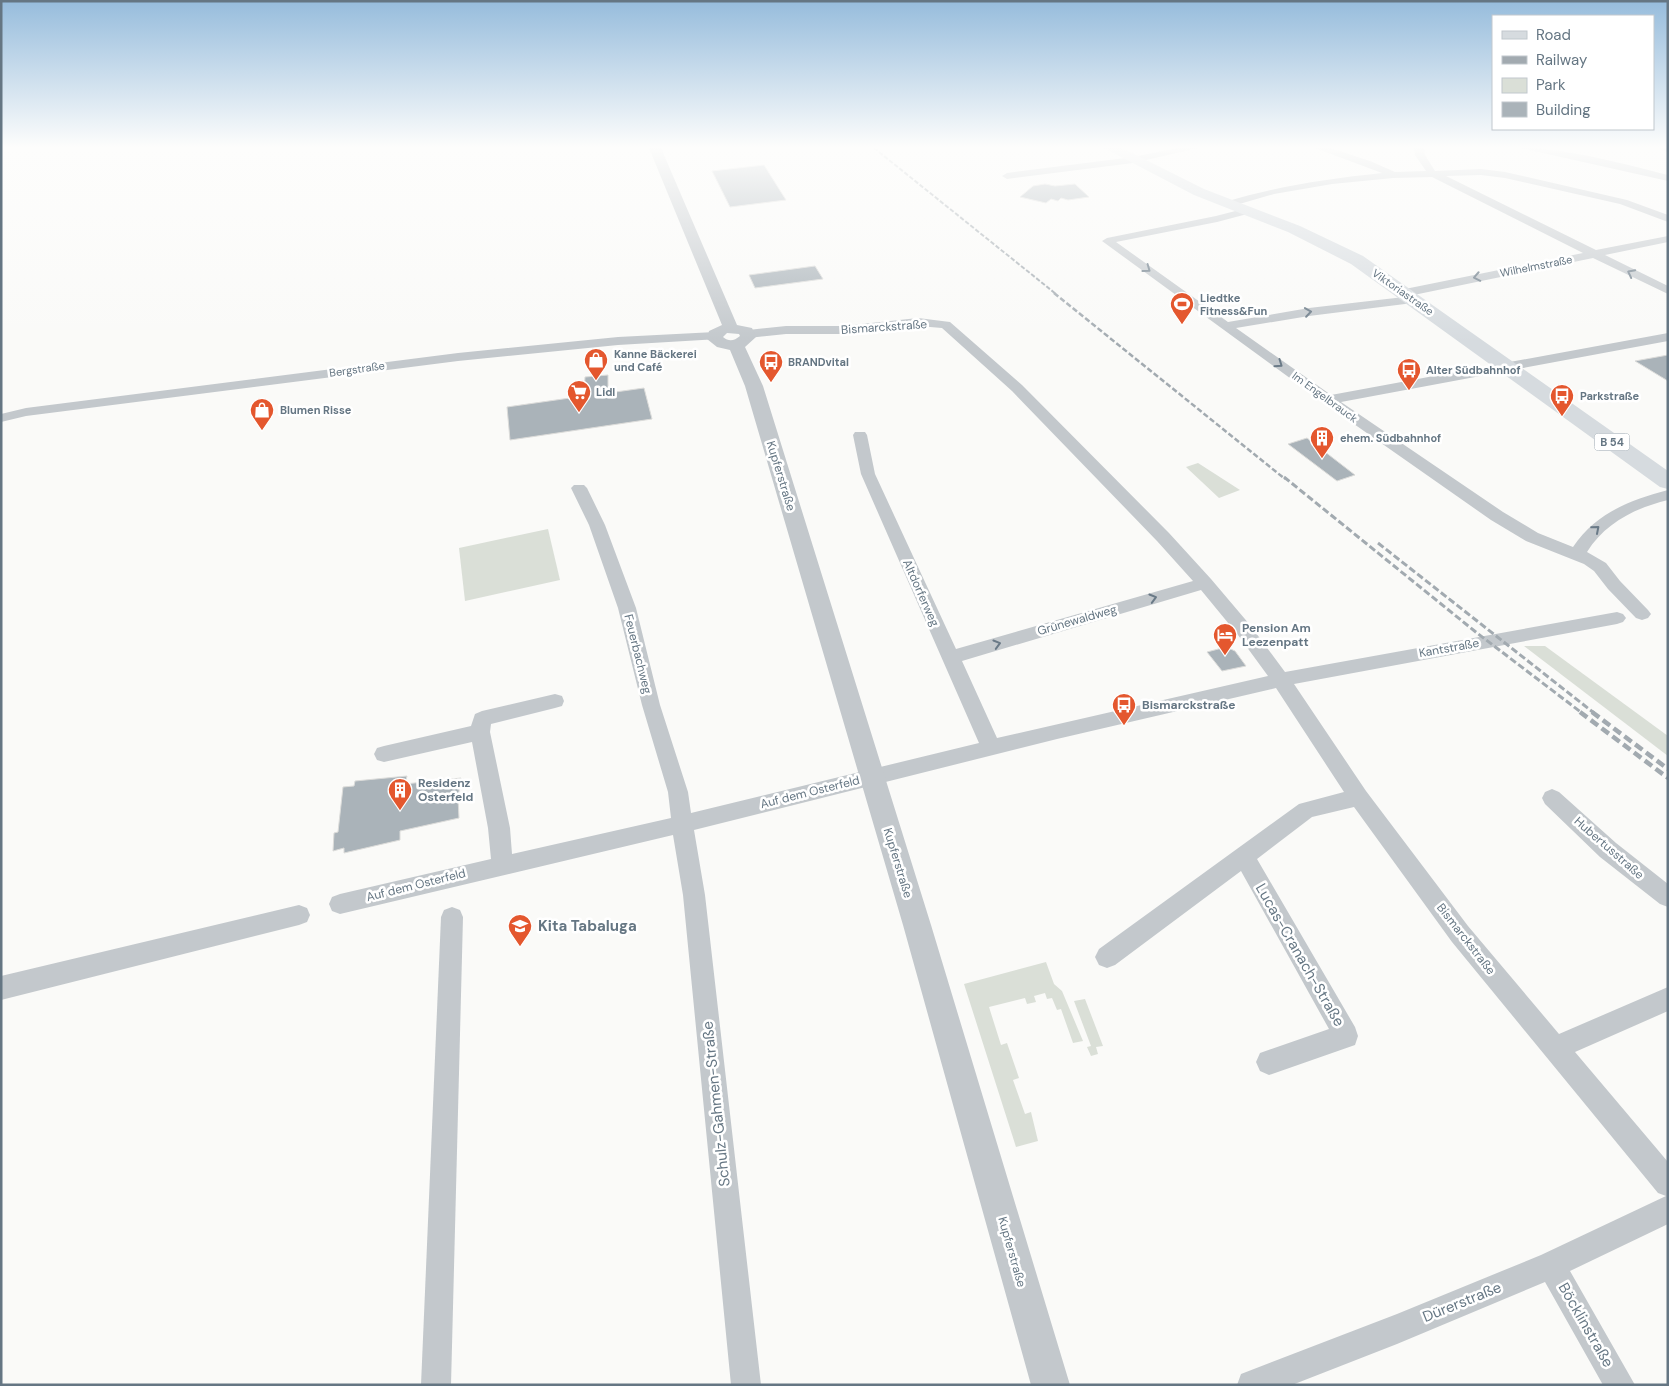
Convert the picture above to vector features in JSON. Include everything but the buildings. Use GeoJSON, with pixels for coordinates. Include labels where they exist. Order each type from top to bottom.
{"type":"FeatureCollection","features":[{"type":"Feature","properties":{"kind":"main road","name":"Viktoriastraße"},"geometry":{"type":"LineString","coordinates":[[1251,213],[1294,229],[1337,249],[1408,296],[1668,482]]}},
{"type":"Feature","properties":{"kind":"street"},"geometry":{"type":"LineString","coordinates":[[682,213],[731,328]]}},
{"type":"Feature","properties":{"kind":"street","name":"Im Engelbrauck"},"geometry":{"type":"LineString","coordinates":[[1239,213],[1107,241],[1329,400],[1512,526],[1548,544],[1578,554]]}},
{"type":"Feature","properties":{"kind":"street"},"geometry":{"type":"LineString","coordinates":[[1510,213],[1668,292]]}},
{"type":"Feature","properties":{"kind":"street"},"geometry":{"type":"LineString","coordinates":[[1651,213],[1668,219]]}},
{"type":"Feature","properties":{"kind":"street","name":"Wilhelmstraße"},"geometry":{"type":"LineString","coordinates":[[1225,326],[1408,296],[1668,239]]}},
{"type":"Feature","properties":{"kind":"street","name":"Bismarckstraße"},"geometry":{"type":"LineString","coordinates":[[742,339],[786,330],[843,330],[918,322],[946,325],[1018,388],[1205,583],[1244,630],[1281,680],[1359,797],[1460,934],[1668,1183]]}},
{"type":"Feature","properties":{"kind":"street"},"geometry":{"type":"LineString","coordinates":[[731,328],[742,329],[742,339],[720,343],[715,339],[715,336],[723,329],[731,328]]}},
{"type":"Feature","properties":{"kind":"street","name":"Bergstraße"},"geometry":{"type":"LineString","coordinates":[[1,418],[26,412],[390,365],[548,347],[672,337],[715,336]]}},
{"type":"Feature","properties":{"kind":"street"},"geometry":{"type":"LineString","coordinates":[[1329,400],[1668,337]]}},
{"type":"Feature","properties":{"kind":"street","name":"Kupferstraße"},"geometry":{"type":"LineString","coordinates":[[742,339],[754,386],[917,925],[1051,1385]]}},
{"type":"Feature","properties":{"kind":"street"},"geometry":{"type":"LineString","coordinates":[[1548,360],[1538,374],[1540,383],[1556,401]]}},
{"type":"Feature","properties":{"kind":"street","name":"Altdorferweg"},"geometry":{"type":"LineString","coordinates":[[860,435],[868,474],[992,748]]}},
{"type":"Feature","properties":{"kind":"street","name":"Feuerbachweg"},"geometry":{"type":"LineString","coordinates":[[579,488],[597,525],[627,608],[651,705],[678,792],[682,824]]}},
{"type":"Feature","properties":{"kind":"street"},"geometry":{"type":"LineString","coordinates":[[1642,614],[1614,586],[1600,567],[1578,554],[1586,538],[1607,520],[1645,500],[1668,495]]}},
{"type":"Feature","properties":{"kind":"street","name":"Grünewaldweg"},"geometry":{"type":"LineString","coordinates":[[950,658],[1205,583]]}},
{"type":"Feature","properties":{"kind":"street","name":"Kantstraße"},"geometry":{"type":"LineString","coordinates":[[1281,680],[1617,618]]}},
{"type":"Feature","properties":{"kind":"street","name":"Auf dem Osterfeld"},"geometry":{"type":"LineString","coordinates":[[340,904],[1281,680]]}},
{"type":"Feature","properties":{"kind":"street"},"geometry":{"type":"LineString","coordinates":[[502,865],[499,828],[480,732],[482,719],[555,701]]}},
{"type":"Feature","properties":{"kind":"street"},"geometry":{"type":"LineString","coordinates":[[384,754],[480,732]]}},
{"type":"Feature","properties":{"kind":"street"},"geometry":{"type":"LineString","coordinates":[[1107,957],[1306,810],[1359,797]]}},
{"type":"Feature","properties":{"kind":"street","name":"Hubertusstraße"},"geometry":{"type":"LineString","coordinates":[[1552,798],[1608,850],[1668,898]]}},
{"type":"Feature","properties":{"kind":"street","name":"Schulz-Gahmen-Straße"},"geometry":{"type":"LineString","coordinates":[[682,824],[694,895],[746,1385]]}},
{"type":"Feature","properties":{"kind":"street","name":"Lucas-Cranach-Straße"},"geometry":{"type":"LineString","coordinates":[[1244,856],[1346,1036],[1269,1062]]}},
{"type":"Feature","properties":{"kind":"street"},"geometry":{"type":"LineString","coordinates":[[1,988],[299,915]]}},
{"type":"Feature","properties":{"kind":"street"},"geometry":{"type":"LineString","coordinates":[[436,1385],[452,917]]}},
{"type":"Feature","properties":{"kind":"street"},"geometry":{"type":"LineString","coordinates":[[1555,1048],[1668,999]]}},
{"type":"Feature","properties":{"kind":"street","name":"Dürerstraße"},"geometry":{"type":"LineString","coordinates":[[1252,1385],[1397,1329],[1551,1265],[1668,1209]]}},
{"type":"Feature","properties":{"kind":"street","name":"Böcklinstraße"},"geometry":{"type":"LineString","coordinates":[[1551,1265],[1620,1385]]}},
{"type":"Feature","properties":{"kind":"green space"},"geometry":{"type":"Polygon","coordinates":[[[1198,463],[1240,490],[1219,498],[1186,467],[1198,463]]]}},
{"type":"Feature","properties":{"kind":"green space"},"geometry":{"type":"Polygon","coordinates":[[[548,529],[560,580],[465,601],[459,548],[548,529]]]}},
{"type":"Feature","properties":{"kind":"green space"},"geometry":{"type":"Polygon","coordinates":[[[1524,646],[1545,646],[1668,736],[1668,756],[1524,646]]]}},
{"type":"Feature","properties":{"kind":"green space"},"geometry":{"type":"Polygon","coordinates":[[[1046,962],[1054,984],[1062,991],[1083,1041],[1073,1043],[1061,1009],[1057,1010],[1052,998],[1047,999],[1045,993],[1034,996],[1036,1002],[1027,1004],[1025,998],[989,1007],[1001,1045],[1007,1043],[1019,1078],[1013,1080],[1025,1114],[1031,1112],[1038,1141],[1016,1147],[964,984],[1046,962]]]}},
{"type":"Feature","properties":{"kind":"green space"},"geometry":{"type":"Polygon","coordinates":[[[1085,999],[1103,1046],[1096,1047],[1098,1054],[1091,1056],[1087,1047],[1091,1046],[1074,1001],[1085,999]]]}},
{"type":"Feature","properties":{"kind":"railway"},"geometry":{"type":"LineString","coordinates":[[955,213],[1056,294]]}},
{"type":"Feature","properties":{"kind":"railway"},"geometry":{"type":"LineString","coordinates":[[1054,293],[1285,479]]}},
{"type":"Feature","properties":{"kind":"railway"},"geometry":{"type":"LineString","coordinates":[[1284,477],[1477,633],[1582,713]]}},
{"type":"Feature","properties":{"kind":"railway"},"geometry":{"type":"LineString","coordinates":[[1378,543],[1594,713]]}},
{"type":"Feature","properties":{"kind":"railway"},"geometry":{"type":"LineString","coordinates":[[1580,712],[1668,778]]}},
{"type":"Feature","properties":{"kind":"railway"},"geometry":{"type":"LineString","coordinates":[[1592,712],[1668,769]]}},
{"type":"Feature","properties":{"kind":"place","name":"Liedtke Fitness&Fun"},"geometry":{"type":"Point","coordinates":[1182,325]}},
{"type":"Feature","properties":{"kind":"place","name":"Kanne Bäckerei und Café"},"geometry":{"type":"Point","coordinates":[596,381]}},
{"type":"Feature","properties":{"kind":"place","name":"BRANDvital"},"geometry":{"type":"Point","coordinates":[771,383]}},
{"type":"Feature","properties":{"kind":"place","name":"Alter Südbahnhof"},"geometry":{"type":"Point","coordinates":[1409,391]}},
{"type":"Feature","properties":{"kind":"place","name":"Lidl"},"geometry":{"type":"Point","coordinates":[579,413]}},
{"type":"Feature","properties":{"kind":"place","name":"Parkstraße"},"geometry":{"type":"Point","coordinates":[1562,417]}},
{"type":"Feature","properties":{"kind":"place","name":"Blumen Risse"},"geometry":{"type":"Point","coordinates":[262,431]}},
{"type":"Feature","properties":{"kind":"place","name":"ehem. Südbahnhof"},"geometry":{"type":"Point","coordinates":[1322,459]}},
{"type":"Feature","properties":{"kind":"place","name":"Pension Am Leezenpatt"},"geometry":{"type":"Point","coordinates":[1225,656]}},
{"type":"Feature","properties":{"kind":"place","name":"Bismarckstraße"},"geometry":{"type":"Point","coordinates":[1124,726]}},
{"type":"Feature","properties":{"kind":"place","name":"Residenz Osterfeld"},"geometry":{"type":"Point","coordinates":[400,811]}},
{"type":"Feature","properties":{"kind":"place","name":"Kita Tabaluga"},"geometry":{"type":"Point","coordinates":[520,947]}}]}
